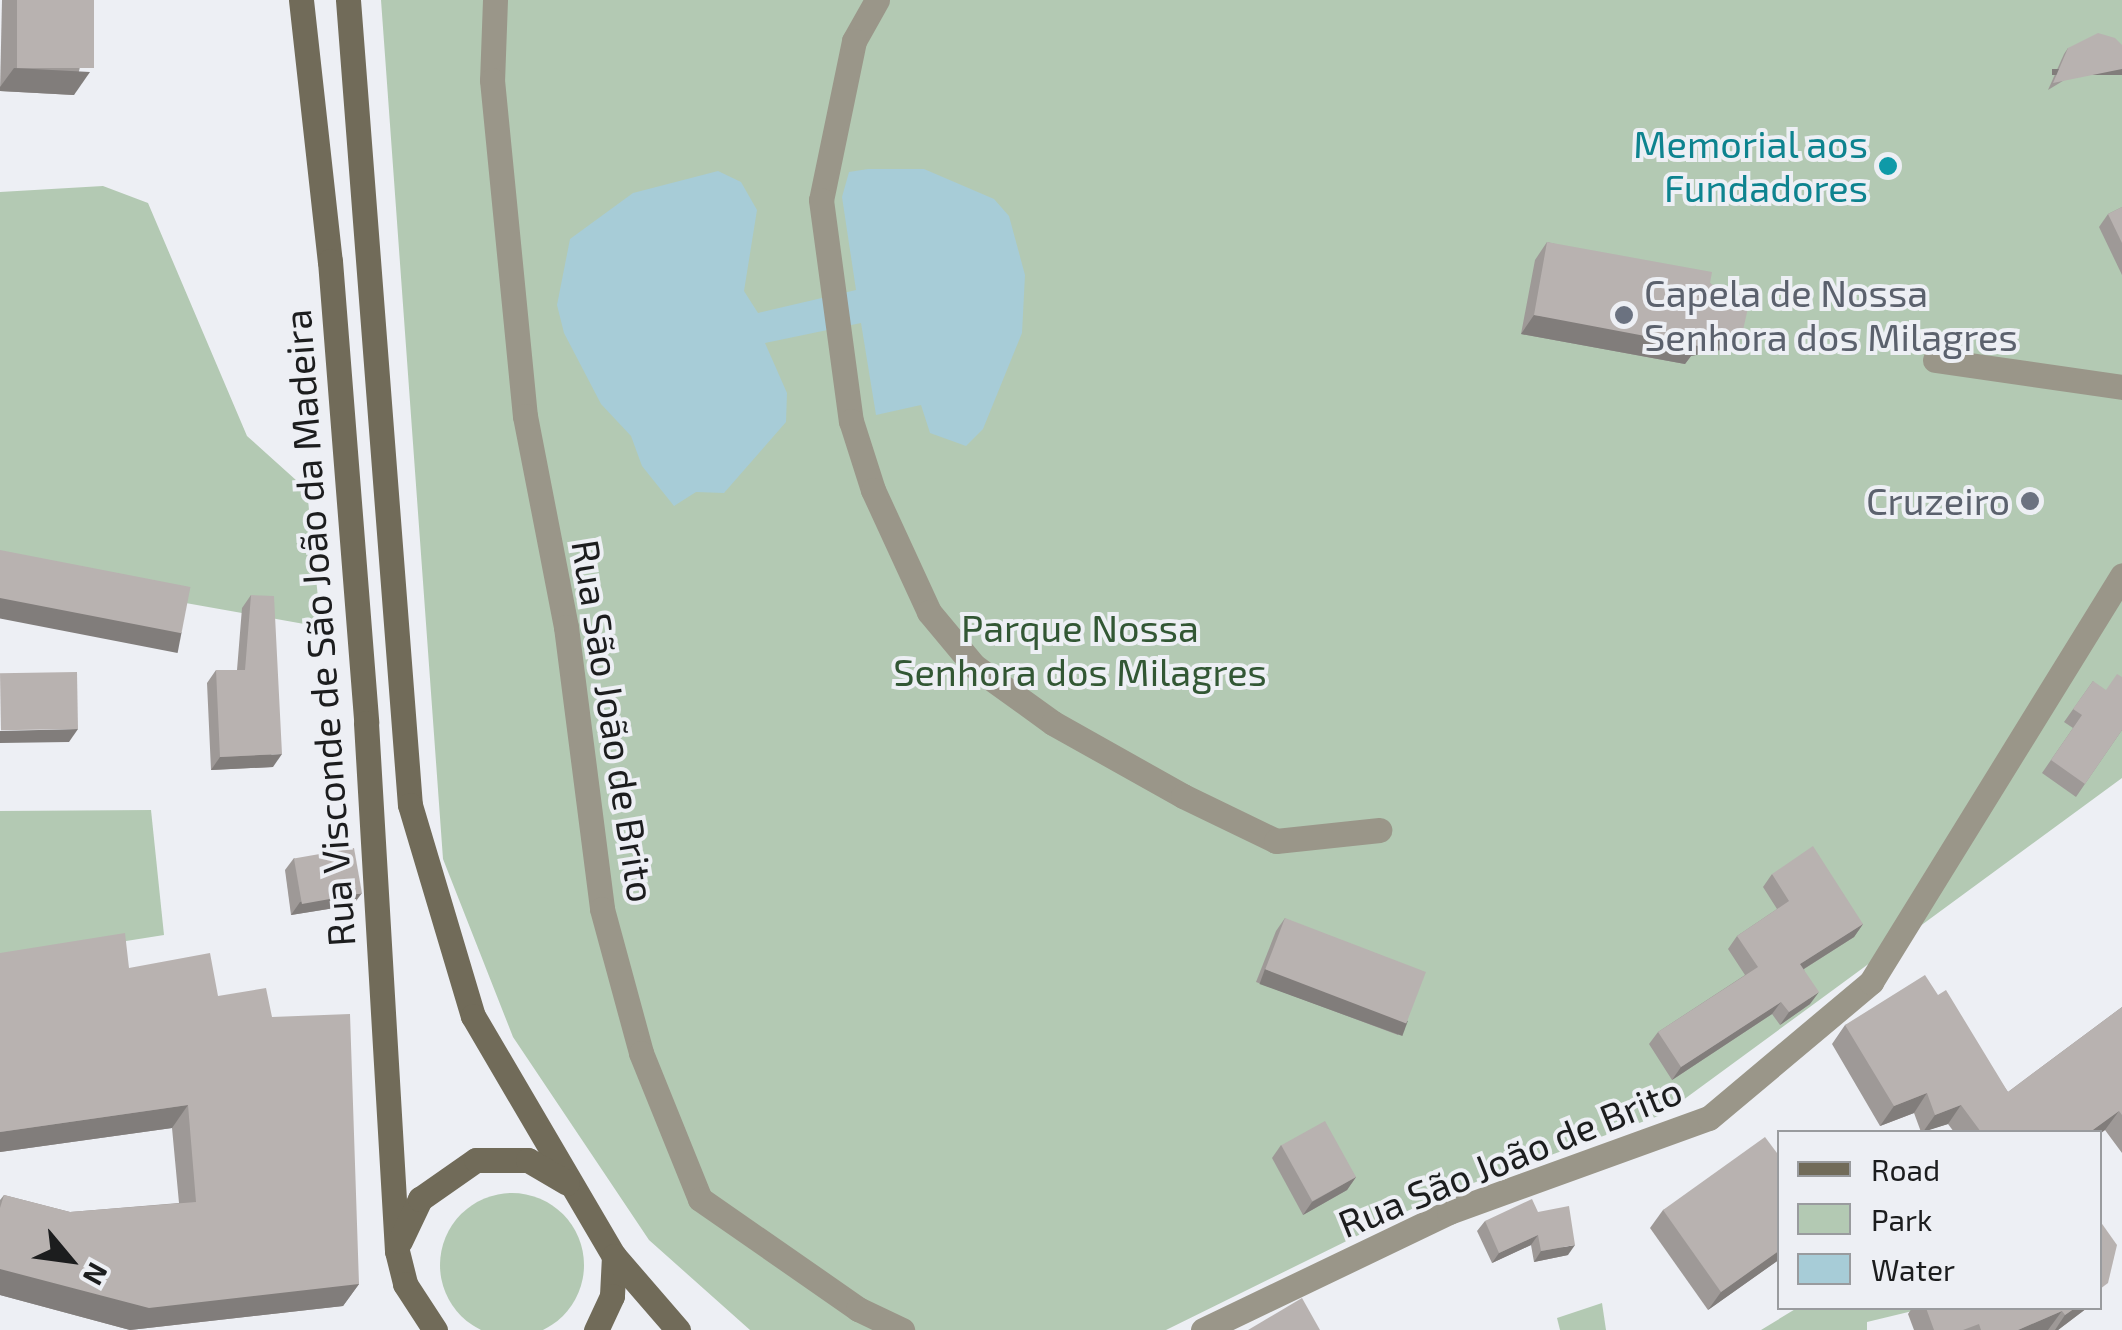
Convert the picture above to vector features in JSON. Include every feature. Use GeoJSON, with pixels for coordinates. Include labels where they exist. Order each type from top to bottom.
{"type":"FeatureCollection","features":[{"type":"Feature","properties":{"kind":"main road","name":"Rua Visconde de São João da Madeira"},"geometry":{"type":"LineString","coordinates":[[301,0],[330,261],[366,724],[398,1251],[406,1284],[435,1330]]}},
{"type":"Feature","properties":{"kind":"main road","name":"Rua Visconde de São João da Madeira"},"geometry":{"type":"LineString","coordinates":[[348,0],[410,804],[473,1016],[614,1256],[678,1330]]}},
{"type":"Feature","properties":{"kind":"main road","name":"Rua Visconde de São João da Madeira"},"geometry":{"type":"LineString","coordinates":[[398,1251],[420,1199],[476,1160],[528,1160],[578,1194]]}},
{"type":"Feature","properties":{"kind":"main road"},"geometry":{"type":"LineString","coordinates":[[596,1330],[612,1296],[614,1256]]}},
{"type":"Feature","properties":{"kind":"street","name":"Rua São João de Brito"},"geometry":{"type":"LineString","coordinates":[[495,0],[492,80],[525,416],[566,627],[602,909],[641,1054],[700,1199],[858,1309],[902,1330]]}},
{"type":"Feature","properties":{"kind":"street"},"geometry":{"type":"LineString","coordinates":[[877,0],[854,41],[828,149],[821,200],[851,422],[873,490],[929,612],[974,666],[1053,723],[1276,841],[1379,830]]}},
{"type":"Feature","properties":{"kind":"street"},"geometry":{"type":"LineString","coordinates":[[1934,360],[2122,387]]}},
{"type":"Feature","properties":{"kind":"street","name":"Rua São João de Brito"},"geometry":{"type":"LineString","coordinates":[[1203,1330],[1449,1212],[1709,1118],[1872,982],[2122,575]]}},
{"type":"Feature","properties":{"kind":"green space","name":"Parque Nossa Senhora dos Milagres"},"geometry":{"type":"Polygon","coordinates":[[[381,0],[2122,0],[2122,778],[1664,1114],[1440,1195],[1166,1330],[750,1330],[649,1240],[513,1037],[443,859],[381,0]]]}},
{"type":"Feature","properties":{"kind":"green space"},"geometry":{"type":"Polygon","coordinates":[[[103,186],[148,203],[247,436],[307,490],[321,627],[0,570],[0,192],[103,186]]]}},
{"type":"Feature","properties":{"kind":"green space"},"geometry":{"type":"Polygon","coordinates":[[[151,810],[164,935],[0,961],[0,811],[151,810]]]}},
{"type":"Feature","properties":{"kind":"green space"},"geometry":{"type":"Polygon","coordinates":[[[498,1195],[526,1195],[552,1205],[572,1225],[582,1251],[582,1279],[572,1305],[552,1325],[539,1331],[485,1331],[472,1325],[452,1305],[442,1279],[442,1251],[452,1225],[472,1205],[498,1195]]]}},
{"type":"Feature","properties":{"kind":"green space"},"geometry":{"type":"Polygon","coordinates":[[[1602,1303],[1606,1330],[1560,1330],[1557,1318],[1602,1303]]]}},
{"type":"Feature","properties":{"kind":"green space"},"geometry":{"type":"Polygon","coordinates":[[[1794,1310],[1917,1310],[1867,1322],[1867,1330],[1761,1330],[1794,1310]]]}},
{"type":"Feature","properties":{"kind":"water"},"geometry":{"type":"Polygon","coordinates":[[[924,169],[994,199],[1009,216],[1025,275],[1022,333],[983,429],[966,446],[930,433],[921,405],[876,415],[861,323],[765,343],[787,393],[786,422],[724,493],[696,492],[674,506],[642,466],[631,436],[601,404],[564,333],[557,305],[570,239],[633,193],[718,171],[741,182],[757,210],[744,291],[758,313],[856,290],[842,197],[849,172],[924,169]]]}},
{"type":"Feature","properties":{"kind":"building"},"geometry":{"type":"Polygon","coordinates":[[[17,0],[94,0],[94,68],[17,68],[17,0]]]}},
{"type":"Feature","properties":{"kind":"building"},"geometry":{"type":"Polygon","coordinates":[[[2098,33],[2115,38],[2122,45],[2122,69],[2053,83],[2068,48],[2098,33]]]}},
{"type":"Feature","properties":{"kind":"building"},"geometry":{"type":"Polygon","coordinates":[[[2122,207],[2122,243],[2108,214],[2122,207]]]}},
{"type":"Feature","properties":{"kind":"building","name":"Capela de Nossa Senhora dos Milagres"},"geometry":{"type":"Polygon","coordinates":[[[1547,242],[1712,272],[1710,283],[1748,308],[1743,330],[1700,338],[1698,346],[1534,315],[1547,242]]]}},
{"type":"Feature","properties":{"kind":"building"},"geometry":{"type":"Polygon","coordinates":[[[0,550],[190,587],[181,633],[0,598],[0,550]]]}},
{"type":"Feature","properties":{"kind":"building"},"geometry":{"type":"Polygon","coordinates":[[[251,595],[274,596],[282,754],[220,757],[216,670],[245,670],[251,595]]]}},
{"type":"Feature","properties":{"kind":"building"},"geometry":{"type":"Polygon","coordinates":[[[77,672],[78,729],[1,730],[0,673],[77,672]]]}},
{"type":"Feature","properties":{"kind":"building"},"geometry":{"type":"Polygon","coordinates":[[[2117,674],[2122,677],[2122,730],[2085,784],[2051,760],[2082,715],[2073,709],[2093,681],[2106,690],[2117,674]]]}},
{"type":"Feature","properties":{"kind":"building"},"geometry":{"type":"Polygon","coordinates":[[[1813,846],[1863,924],[1800,964],[1819,992],[1789,1012],[1781,1002],[1681,1067],[1658,1032],[1758,967],[1737,936],[1789,901],[1772,874],[1813,846]]]}},
{"type":"Feature","properties":{"kind":"building"},"geometry":{"type":"Polygon","coordinates":[[[354,848],[362,893],[302,904],[294,859],[354,848]]]}},
{"type":"Feature","properties":{"kind":"building"},"geometry":{"type":"Polygon","coordinates":[[[1285,918],[1426,972],[1406,1023],[1265,969],[1285,918]]]}},
{"type":"Feature","properties":{"kind":"building"},"geometry":{"type":"Polygon","coordinates":[[[125,933],[129,968],[210,953],[218,996],[266,988],[272,1017],[350,1014],[359,1284],[149,1308],[0,1269],[0,1208],[4,1195],[70,1212],[196,1202],[188,1105],[0,1132],[0,953],[125,933]]]}},
{"type":"Feature","properties":{"kind":"building"},"geometry":{"type":"Polygon","coordinates":[[[1925,975],[1938,995],[1946,990],[2008,1092],[2122,1007],[2122,1115],[2119,1111],[2093,1130],[1980,1130],[1961,1105],[1935,1115],[1927,1093],[1894,1106],[1845,1025],[1925,975]]]}},
{"type":"Feature","properties":{"kind":"building"},"geometry":{"type":"Polygon","coordinates":[[[1325,1121],[1356,1177],[1312,1201],[1281,1145],[1325,1121]]]}},
{"type":"Feature","properties":{"kind":"building"},"geometry":{"type":"Polygon","coordinates":[[[1765,1137],[1777,1153],[1777,1252],[1721,1292],[1663,1210],[1765,1137]]]}},
{"type":"Feature","properties":{"kind":"building"},"geometry":{"type":"Polygon","coordinates":[[[1532,1199],[1538,1212],[1569,1206],[1575,1245],[1541,1251],[1538,1235],[1499,1253],[1485,1221],[1532,1199]]]}},
{"type":"Feature","properties":{"kind":"building"},"geometry":{"type":"Polygon","coordinates":[[[2102,1224],[2117,1245],[2108,1283],[2102,1288],[2102,1224]]]}},
{"type":"Feature","properties":{"kind":"building"},"geometry":{"type":"Polygon","coordinates":[[[1302,1298],[1320,1330],[1248,1330],[1302,1298]]]}},
{"type":"Feature","properties":{"kind":"building"},"geometry":{"type":"Polygon","coordinates":[[[1927,1310],[2072,1310],[2018,1330],[1981,1330],[1979,1324],[1963,1330],[1934,1330],[1927,1310]]]}},
{"type":"Feature","properties":{"kind":"place","name":"Memorial aos Fundadores"},"geometry":{"type":"Point","coordinates":[1888,166]}},
{"type":"Feature","properties":{"kind":"place","name":"Capela de Nossa Senhora dos Milagres"},"geometry":{"type":"Point","coordinates":[1624,315]}},
{"type":"Feature","properties":{"kind":"place","name":"Cruzeiro"},"geometry":{"type":"Point","coordinates":[2030,501]}}]}
